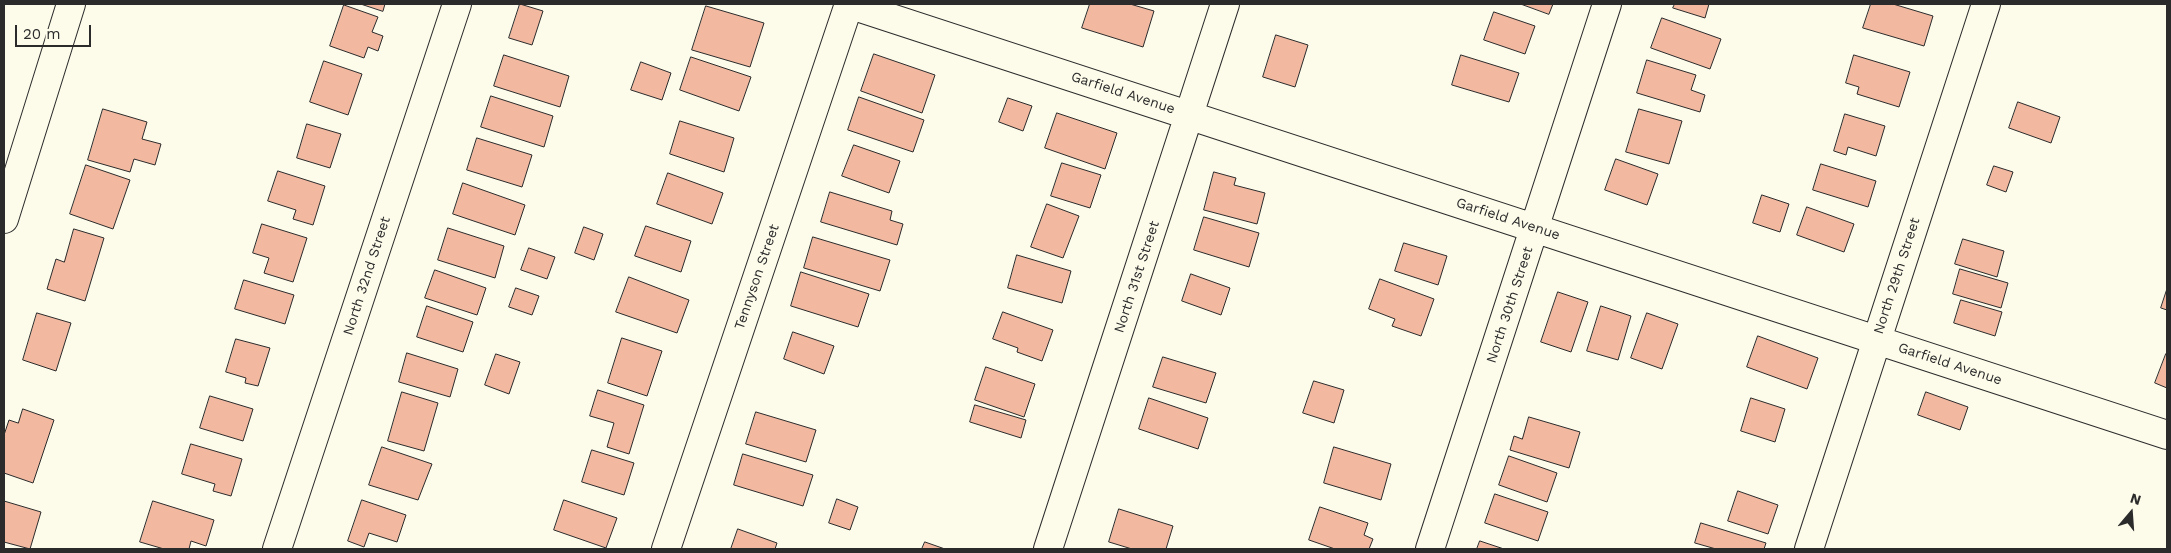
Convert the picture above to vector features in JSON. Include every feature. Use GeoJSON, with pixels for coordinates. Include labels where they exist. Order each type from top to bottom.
{"type":"FeatureCollection","features":[{"type":"Feature","properties":{"kind":"street"},"geometry":{"type":"LineString","coordinates":[[4,219],[71,4]]}},
{"type":"Feature","properties":{"kind":"street","name":"North 32nd Street"},"geometry":{"type":"LineString","coordinates":[[277,549],[457,4]]}},
{"type":"Feature","properties":{"kind":"street","name":"Garfield Avenue"},"geometry":{"type":"LineString","coordinates":[[849,4],[2167,434]]}},
{"type":"Feature","properties":{"kind":"street","name":"Tennyson Street"},"geometry":{"type":"LineString","coordinates":[[666,549],[849,4]]}},
{"type":"Feature","properties":{"kind":"street","name":"North 31st Street"},"geometry":{"type":"LineString","coordinates":[[1048,549],[1225,4]]}},
{"type":"Feature","properties":{"kind":"street","name":"North 30th Street"},"geometry":{"type":"LineString","coordinates":[[1430,549],[1607,4]]}},
{"type":"Feature","properties":{"kind":"street","name":"North 29th Street"},"geometry":{"type":"LineString","coordinates":[[1809,549],[1986,4]]}},
{"type":"Feature","properties":{"kind":"building"},"geometry":{"type":"Polygon","coordinates":[[[361,4],[385,4],[383,11],[361,4]]]}},
{"type":"Feature","properties":{"kind":"building"},"geometry":{"type":"Polygon","coordinates":[[[520,4],[543,11],[532,45],[509,38],[520,4]]]}},
{"type":"Feature","properties":{"kind":"building"},"geometry":{"type":"Polygon","coordinates":[[[1090,4],[1130,4],[1154,11],[1143,47],[1082,28],[1090,4]]]}},
{"type":"Feature","properties":{"kind":"building"},"geometry":{"type":"Polygon","coordinates":[[[1521,4],[1553,4],[1549,14],[1521,4]]]}},
{"type":"Feature","properties":{"kind":"building"},"geometry":{"type":"Polygon","coordinates":[[[1675,4],[1709,4],[1705,18],[1673,8],[1675,4]]]}},
{"type":"Feature","properties":{"kind":"building"},"geometry":{"type":"Polygon","coordinates":[[[1871,4],[1893,4],[1933,16],[1924,46],[1863,28],[1871,4]]]}},
{"type":"Feature","properties":{"kind":"building"},"geometry":{"type":"Polygon","coordinates":[[[344,5],[378,17],[372,32],[383,36],[378,51],[368,47],[364,58],[330,46],[344,5]]]}},
{"type":"Feature","properties":{"kind":"building"},"geometry":{"type":"Polygon","coordinates":[[[706,6],[764,23],[750,67],[692,50],[706,6]]]}},
{"type":"Feature","properties":{"kind":"building"},"geometry":{"type":"Polygon","coordinates":[[[1494,12],[1535,26],[1525,54],[1484,40],[1494,12]]]}},
{"type":"Feature","properties":{"kind":"building"},"geometry":{"type":"Polygon","coordinates":[[[1662,18],[1721,39],[1710,69],[1651,48],[1662,18]]]}},
{"type":"Feature","properties":{"kind":"building"},"geometry":{"type":"Polygon","coordinates":[[[1276,35],[1308,45],[1295,87],[1263,77],[1276,35]]]}},
{"type":"Feature","properties":{"kind":"building"},"geometry":{"type":"Polygon","coordinates":[[[874,54],[935,75],[922,113],[861,91],[874,54]]]}},
{"type":"Feature","properties":{"kind":"building"},"geometry":{"type":"Polygon","coordinates":[[[504,55],[569,76],[560,107],[494,86],[504,55]]]}},
{"type":"Feature","properties":{"kind":"building"},"geometry":{"type":"Polygon","coordinates":[[[1461,55],[1519,73],[1509,102],[1452,85],[1461,55]]]}},
{"type":"Feature","properties":{"kind":"building"},"geometry":{"type":"Polygon","coordinates":[[[1854,55],[1910,72],[1899,107],[1857,94],[1859,87],[1846,83],[1854,55]]]}},
{"type":"Feature","properties":{"kind":"building"},"geometry":{"type":"Polygon","coordinates":[[[691,57],[751,77],[739,111],[680,90],[691,57]]]}},
{"type":"Feature","properties":{"kind":"building"},"geometry":{"type":"Polygon","coordinates":[[[1647,60],[1696,75],[1691,90],[1705,95],[1700,112],[1637,93],[1647,60]]]}},
{"type":"Feature","properties":{"kind":"building"},"geometry":{"type":"Polygon","coordinates":[[[324,61],[362,74],[348,115],[310,102],[324,61]]]}},
{"type":"Feature","properties":{"kind":"building"},"geometry":{"type":"Polygon","coordinates":[[[641,62],[671,73],[662,100],[631,90],[641,62]]]}},
{"type":"Feature","properties":{"kind":"building"},"geometry":{"type":"Polygon","coordinates":[[[491,96],[553,116],[544,147],[481,127],[491,96]]]}},
{"type":"Feature","properties":{"kind":"building"},"geometry":{"type":"Polygon","coordinates":[[[859,97],[924,120],[913,152],[848,130],[859,97]]]}},
{"type":"Feature","properties":{"kind":"building"},"geometry":{"type":"Polygon","coordinates":[[[1008,98],[1032,106],[1023,131],[999,122],[1008,98]]]}},
{"type":"Feature","properties":{"kind":"building"},"geometry":{"type":"Polygon","coordinates":[[[2018,102],[2060,117],[2051,143],[2009,128],[2018,102]]]}},
{"type":"Feature","properties":{"kind":"building"},"geometry":{"type":"Polygon","coordinates":[[[103,109],[147,122],[142,139],[161,144],[155,165],[134,159],[130,172],[88,160],[103,109]]]}},
{"type":"Feature","properties":{"kind":"building"},"geometry":{"type":"Polygon","coordinates":[[[1639,109],[1682,121],[1669,164],[1626,152],[1639,109]]]}},
{"type":"Feature","properties":{"kind":"building"},"geometry":{"type":"Polygon","coordinates":[[[1057,113],[1117,133],[1105,169],[1045,148],[1057,113]]]}},
{"type":"Feature","properties":{"kind":"building"},"geometry":{"type":"Polygon","coordinates":[[[1845,114],[1885,126],[1876,156],[1848,147],[1846,155],[1834,151],[1845,114]]]}},
{"type":"Feature","properties":{"kind":"building"},"geometry":{"type":"Polygon","coordinates":[[[680,121],[734,138],[724,172],[670,154],[680,121]]]}},
{"type":"Feature","properties":{"kind":"building"},"geometry":{"type":"Polygon","coordinates":[[[307,124],[341,134],[330,168],[297,158],[307,124]]]}},
{"type":"Feature","properties":{"kind":"building"},"geometry":{"type":"Polygon","coordinates":[[[477,138],[532,155],[522,187],[467,170],[477,138]]]}},
{"type":"Feature","properties":{"kind":"building"},"geometry":{"type":"Polygon","coordinates":[[[854,145],[900,161],[889,193],[842,176],[854,145]]]}},
{"type":"Feature","properties":{"kind":"building"},"geometry":{"type":"Polygon","coordinates":[[[1616,159],[1658,174],[1647,205],[1605,190],[1616,159]]]}},
{"type":"Feature","properties":{"kind":"building"},"geometry":{"type":"Polygon","coordinates":[[[1062,163],[1101,175],[1090,208],[1051,196],[1062,163]]]}},
{"type":"Feature","properties":{"kind":"building"},"geometry":{"type":"Polygon","coordinates":[[[1821,164],[1876,181],[1868,207],[1813,190],[1821,164]]]}},
{"type":"Feature","properties":{"kind":"building"},"geometry":{"type":"Polygon","coordinates":[[[86,165],[130,180],[113,229],[70,214],[86,165]]]}},
{"type":"Feature","properties":{"kind":"building"},"geometry":{"type":"Polygon","coordinates":[[[1994,166],[2013,172],[2006,192],[1987,185],[1994,166]]]}},
{"type":"Feature","properties":{"kind":"building"},"geometry":{"type":"Polygon","coordinates":[[[278,171],[325,186],[313,225],[293,219],[296,210],[268,201],[278,171]]]}},
{"type":"Feature","properties":{"kind":"building"},"geometry":{"type":"Polygon","coordinates":[[[1214,172],[1236,178],[1234,185],[1265,193],[1257,224],[1204,210],[1214,172]]]}},
{"type":"Feature","properties":{"kind":"building"},"geometry":{"type":"Polygon","coordinates":[[[668,173],[723,193],[712,224],[657,204],[668,173]]]}},
{"type":"Feature","properties":{"kind":"building"},"geometry":{"type":"Polygon","coordinates":[[[463,183],[525,205],[515,235],[453,214],[463,183]]]}},
{"type":"Feature","properties":{"kind":"building"},"geometry":{"type":"Polygon","coordinates":[[[830,192],[892,211],[890,220],[903,224],[897,245],[821,222],[830,192]]]}},
{"type":"Feature","properties":{"kind":"building"},"geometry":{"type":"Polygon","coordinates":[[[1762,195],[1789,204],[1780,232],[1753,223],[1762,195]]]}},
{"type":"Feature","properties":{"kind":"building"},"geometry":{"type":"Polygon","coordinates":[[[1047,204],[1079,216],[1063,258],[1031,247],[1047,204]]]}},
{"type":"Feature","properties":{"kind":"building"},"geometry":{"type":"Polygon","coordinates":[[[1807,207],[1854,224],[1844,252],[1797,235],[1807,207]]]}},
{"type":"Feature","properties":{"kind":"building"},"geometry":{"type":"Polygon","coordinates":[[[1204,217],[1259,233],[1249,267],[1194,250],[1204,217]]]}},
{"type":"Feature","properties":{"kind":"building"},"geometry":{"type":"Polygon","coordinates":[[[262,224],[307,238],[293,282],[264,273],[269,258],[253,253],[262,224]]]}},
{"type":"Feature","properties":{"kind":"building"},"geometry":{"type":"Polygon","coordinates":[[[646,226],[691,241],[681,272],[635,256],[646,226]]]}},
{"type":"Feature","properties":{"kind":"building"},"geometry":{"type":"Polygon","coordinates":[[[584,227],[603,234],[594,260],[575,253],[584,227]]]}},
{"type":"Feature","properties":{"kind":"building"},"geometry":{"type":"Polygon","coordinates":[[[448,228],[504,246],[495,278],[438,260],[448,228]]]}},
{"type":"Feature","properties":{"kind":"building"},"geometry":{"type":"Polygon","coordinates":[[[74,229],[104,238],[85,301],[47,289],[56,259],[64,262],[74,229]]]}},
{"type":"Feature","properties":{"kind":"building"},"geometry":{"type":"Polygon","coordinates":[[[813,237],[890,260],[880,291],[804,268],[813,237]]]}},
{"type":"Feature","properties":{"kind":"building"},"geometry":{"type":"Polygon","coordinates":[[[1963,239],[2004,251],[1997,277],[1955,264],[1963,239]]]}},
{"type":"Feature","properties":{"kind":"building"},"geometry":{"type":"Polygon","coordinates":[[[1404,243],[1447,256],[1438,285],[1395,271],[1404,243]]]}},
{"type":"Feature","properties":{"kind":"building"},"geometry":{"type":"Polygon","coordinates":[[[529,248],[555,257],[547,279],[521,270],[529,248]]]}},
{"type":"Feature","properties":{"kind":"building"},"geometry":{"type":"Polygon","coordinates":[[[1017,255],[1071,271],[1062,303],[1008,288],[1017,255]]]}},
{"type":"Feature","properties":{"kind":"building"},"geometry":{"type":"Polygon","coordinates":[[[1960,269],[2008,283],[2001,308],[1953,294],[1960,269]]]}},
{"type":"Feature","properties":{"kind":"building"},"geometry":{"type":"Polygon","coordinates":[[[435,270],[486,288],[477,315],[425,298],[435,270]]]}},
{"type":"Feature","properties":{"kind":"building"},"geometry":{"type":"Polygon","coordinates":[[[801,272],[869,294],[858,327],[791,306],[801,272]]]}},
{"type":"Feature","properties":{"kind":"building"},"geometry":{"type":"Polygon","coordinates":[[[1191,274],[1230,288],[1221,315],[1182,301],[1191,274]]]}},
{"type":"Feature","properties":{"kind":"building"},"geometry":{"type":"Polygon","coordinates":[[[629,277],[689,300],[677,333],[616,312],[629,277]]]}},
{"type":"Feature","properties":{"kind":"building"},"geometry":{"type":"Polygon","coordinates":[[[1380,279],[1434,299],[1421,336],[1392,326],[1395,319],[1369,309],[1380,279]]]}},
{"type":"Feature","properties":{"kind":"building"},"geometry":{"type":"Polygon","coordinates":[[[244,280],[294,295],[285,324],[235,309],[244,280]]]}},
{"type":"Feature","properties":{"kind":"building"},"geometry":{"type":"Polygon","coordinates":[[[516,288],[539,296],[532,315],[509,307],[516,288]]]}},
{"type":"Feature","properties":{"kind":"building"},"geometry":{"type":"Polygon","coordinates":[[[2167,289],[2167,310],[2161,308],[2167,289]]]}},
{"type":"Feature","properties":{"kind":"building"},"geometry":{"type":"Polygon","coordinates":[[[1558,292],[1588,302],[1571,352],[1541,342],[1558,292]]]}},
{"type":"Feature","properties":{"kind":"building"},"geometry":{"type":"Polygon","coordinates":[[[1961,300],[2002,312],[1995,336],[1954,323],[1961,300]]]}},
{"type":"Feature","properties":{"kind":"building"},"geometry":{"type":"Polygon","coordinates":[[[427,306],[473,322],[463,352],[417,337],[427,306]]]}},
{"type":"Feature","properties":{"kind":"building"},"geometry":{"type":"Polygon","coordinates":[[[1601,306],[1631,316],[1618,360],[1587,351],[1601,306]]]}},
{"type":"Feature","properties":{"kind":"building"},"geometry":{"type":"Polygon","coordinates":[[[1003,312],[1053,330],[1042,361],[1017,352],[1018,348],[993,339],[1003,312]]]}},
{"type":"Feature","properties":{"kind":"building"},"geometry":{"type":"Polygon","coordinates":[[[37,313],[71,323],[56,371],[23,360],[37,313]]]}},
{"type":"Feature","properties":{"kind":"building"},"geometry":{"type":"Polygon","coordinates":[[[1647,313],[1678,324],[1662,369],[1631,358],[1647,313]]]}},
{"type":"Feature","properties":{"kind":"building"},"geometry":{"type":"Polygon","coordinates":[[[793,332],[834,346],[824,374],[784,359],[793,332]]]}},
{"type":"Feature","properties":{"kind":"building"},"geometry":{"type":"Polygon","coordinates":[[[1758,336],[1818,358],[1807,389],[1747,367],[1758,336]]]}},
{"type":"Feature","properties":{"kind":"building"},"geometry":{"type":"Polygon","coordinates":[[[622,338],[662,351],[647,396],[608,383],[622,338]]]}},
{"type":"Feature","properties":{"kind":"building"},"geometry":{"type":"Polygon","coordinates":[[[236,339],[270,348],[258,386],[245,383],[246,378],[226,372],[236,339]]]}},
{"type":"Feature","properties":{"kind":"building"},"geometry":{"type":"Polygon","coordinates":[[[407,353],[458,369],[450,397],[399,382],[407,353]]]}},
{"type":"Feature","properties":{"kind":"building"},"geometry":{"type":"Polygon","coordinates":[[[496,354],[520,362],[509,394],[485,385],[496,354]]]}},
{"type":"Feature","properties":{"kind":"building"},"geometry":{"type":"Polygon","coordinates":[[[2167,355],[2167,388],[2155,383],[2167,355]]]}},
{"type":"Feature","properties":{"kind":"building"},"geometry":{"type":"Polygon","coordinates":[[[1163,357],[1216,373],[1206,403],[1153,387],[1163,357]]]}},
{"type":"Feature","properties":{"kind":"building"},"geometry":{"type":"Polygon","coordinates":[[[986,367],[1035,384],[1024,417],[975,400],[986,367]]]}},
{"type":"Feature","properties":{"kind":"building"},"geometry":{"type":"Polygon","coordinates":[[[1314,381],[1344,390],[1334,423],[1303,413],[1314,381]]]}},
{"type":"Feature","properties":{"kind":"building"},"geometry":{"type":"Polygon","coordinates":[[[598,390],[644,405],[629,454],[607,447],[614,423],[590,416],[598,390]]]}},
{"type":"Feature","properties":{"kind":"building"},"geometry":{"type":"Polygon","coordinates":[[[402,392],[438,403],[424,451],[388,441],[402,392]]]}},
{"type":"Feature","properties":{"kind":"building"},"geometry":{"type":"Polygon","coordinates":[[[1926,392],[1968,407],[1960,430],[1918,415],[1926,392]]]}},
{"type":"Feature","properties":{"kind":"building"},"geometry":{"type":"Polygon","coordinates":[[[210,396],[253,409],[243,441],[200,428],[210,396]]]}},
{"type":"Feature","properties":{"kind":"building"},"geometry":{"type":"Polygon","coordinates":[[[1149,398],[1208,418],[1198,449],[1139,429],[1149,398]]]}},
{"type":"Feature","properties":{"kind":"building"},"geometry":{"type":"Polygon","coordinates":[[[1751,398],[1785,409],[1775,442],[1741,431],[1751,398]]]}},
{"type":"Feature","properties":{"kind":"building"},"geometry":{"type":"Polygon","coordinates":[[[975,405],[1026,420],[1021,438],[970,422],[975,405]]]}},
{"type":"Feature","properties":{"kind":"building"},"geometry":{"type":"Polygon","coordinates":[[[23,409],[54,420],[33,483],[4,473],[4,435],[9,420],[18,423],[23,409]]]}},
{"type":"Feature","properties":{"kind":"building"},"geometry":{"type":"Polygon","coordinates":[[[756,412],[816,430],[806,462],[746,444],[756,412]]]}},
{"type":"Feature","properties":{"kind":"building"},"geometry":{"type":"Polygon","coordinates":[[[1529,417],[1580,432],[1569,468],[1510,450],[1514,436],[1522,439],[1529,417]]]}},
{"type":"Feature","properties":{"kind":"building"},"geometry":{"type":"Polygon","coordinates":[[[191,444],[242,459],[231,496],[213,491],[215,484],[182,474],[191,444]]]}},
{"type":"Feature","properties":{"kind":"building"},"geometry":{"type":"Polygon","coordinates":[[[382,447],[432,464],[418,500],[369,485],[382,447]]]}},
{"type":"Feature","properties":{"kind":"building"},"geometry":{"type":"Polygon","coordinates":[[[1334,447],[1391,464],[1381,500],[1324,483],[1334,447]]]}},
{"type":"Feature","properties":{"kind":"building"},"geometry":{"type":"Polygon","coordinates":[[[592,450],[634,463],[624,495],[582,482],[592,450]]]}},
{"type":"Feature","properties":{"kind":"building"},"geometry":{"type":"Polygon","coordinates":[[[743,454],[813,475],[803,506],[734,485],[743,454]]]}},
{"type":"Feature","properties":{"kind":"building"},"geometry":{"type":"Polygon","coordinates":[[[1509,456],[1557,473],[1547,502],[1499,485],[1509,456]]]}},
{"type":"Feature","properties":{"kind":"building"},"geometry":{"type":"Polygon","coordinates":[[[1738,491],[1778,505],[1768,534],[1728,521],[1738,491]]]}},
{"type":"Feature","properties":{"kind":"building"},"geometry":{"type":"Polygon","coordinates":[[[1495,494],[1548,512],[1538,541],[1485,523],[1495,494]]]}},
{"type":"Feature","properties":{"kind":"building"},"geometry":{"type":"Polygon","coordinates":[[[837,499],[858,507],[850,530],[829,523],[837,499]]]}},
{"type":"Feature","properties":{"kind":"building"},"geometry":{"type":"Polygon","coordinates":[[[362,500],[406,515],[397,542],[369,533],[364,547],[348,541],[362,500]]]}},
{"type":"Feature","properties":{"kind":"building"},"geometry":{"type":"Polygon","coordinates":[[[564,500],[617,518],[606,548],[554,530],[564,500]]]}},
{"type":"Feature","properties":{"kind":"building"},"geometry":{"type":"Polygon","coordinates":[[[4,501],[41,512],[30,549],[4,542],[4,501]]]}},
{"type":"Feature","properties":{"kind":"building"},"geometry":{"type":"Polygon","coordinates":[[[153,501],[214,520],[206,546],[191,541],[189,549],[164,549],[140,542],[153,501]]]}},
{"type":"Feature","properties":{"kind":"building"},"geometry":{"type":"Polygon","coordinates":[[[1320,507],[1368,523],[1364,535],[1373,539],[1369,549],[1335,549],[1309,540],[1320,507]]]}},
{"type":"Feature","properties":{"kind":"building"},"geometry":{"type":"Polygon","coordinates":[[[1119,509],[1173,526],[1166,549],[1132,549],[1109,542],[1119,509]]]}},
{"type":"Feature","properties":{"kind":"building"},"geometry":{"type":"Polygon","coordinates":[[[1701,523],[1766,543],[1764,549],[1716,549],[1695,543],[1701,523]]]}},
{"type":"Feature","properties":{"kind":"building"},"geometry":{"type":"Polygon","coordinates":[[[738,529],[777,543],[775,549],[731,549],[738,529]]]}},
{"type":"Feature","properties":{"kind":"building"},"geometry":{"type":"Polygon","coordinates":[[[1480,541],[1504,549],[1477,549],[1480,541]]]}},
{"type":"Feature","properties":{"kind":"building"},"geometry":{"type":"Polygon","coordinates":[[[925,542],[945,549],[922,549],[925,542]]]}}]}
